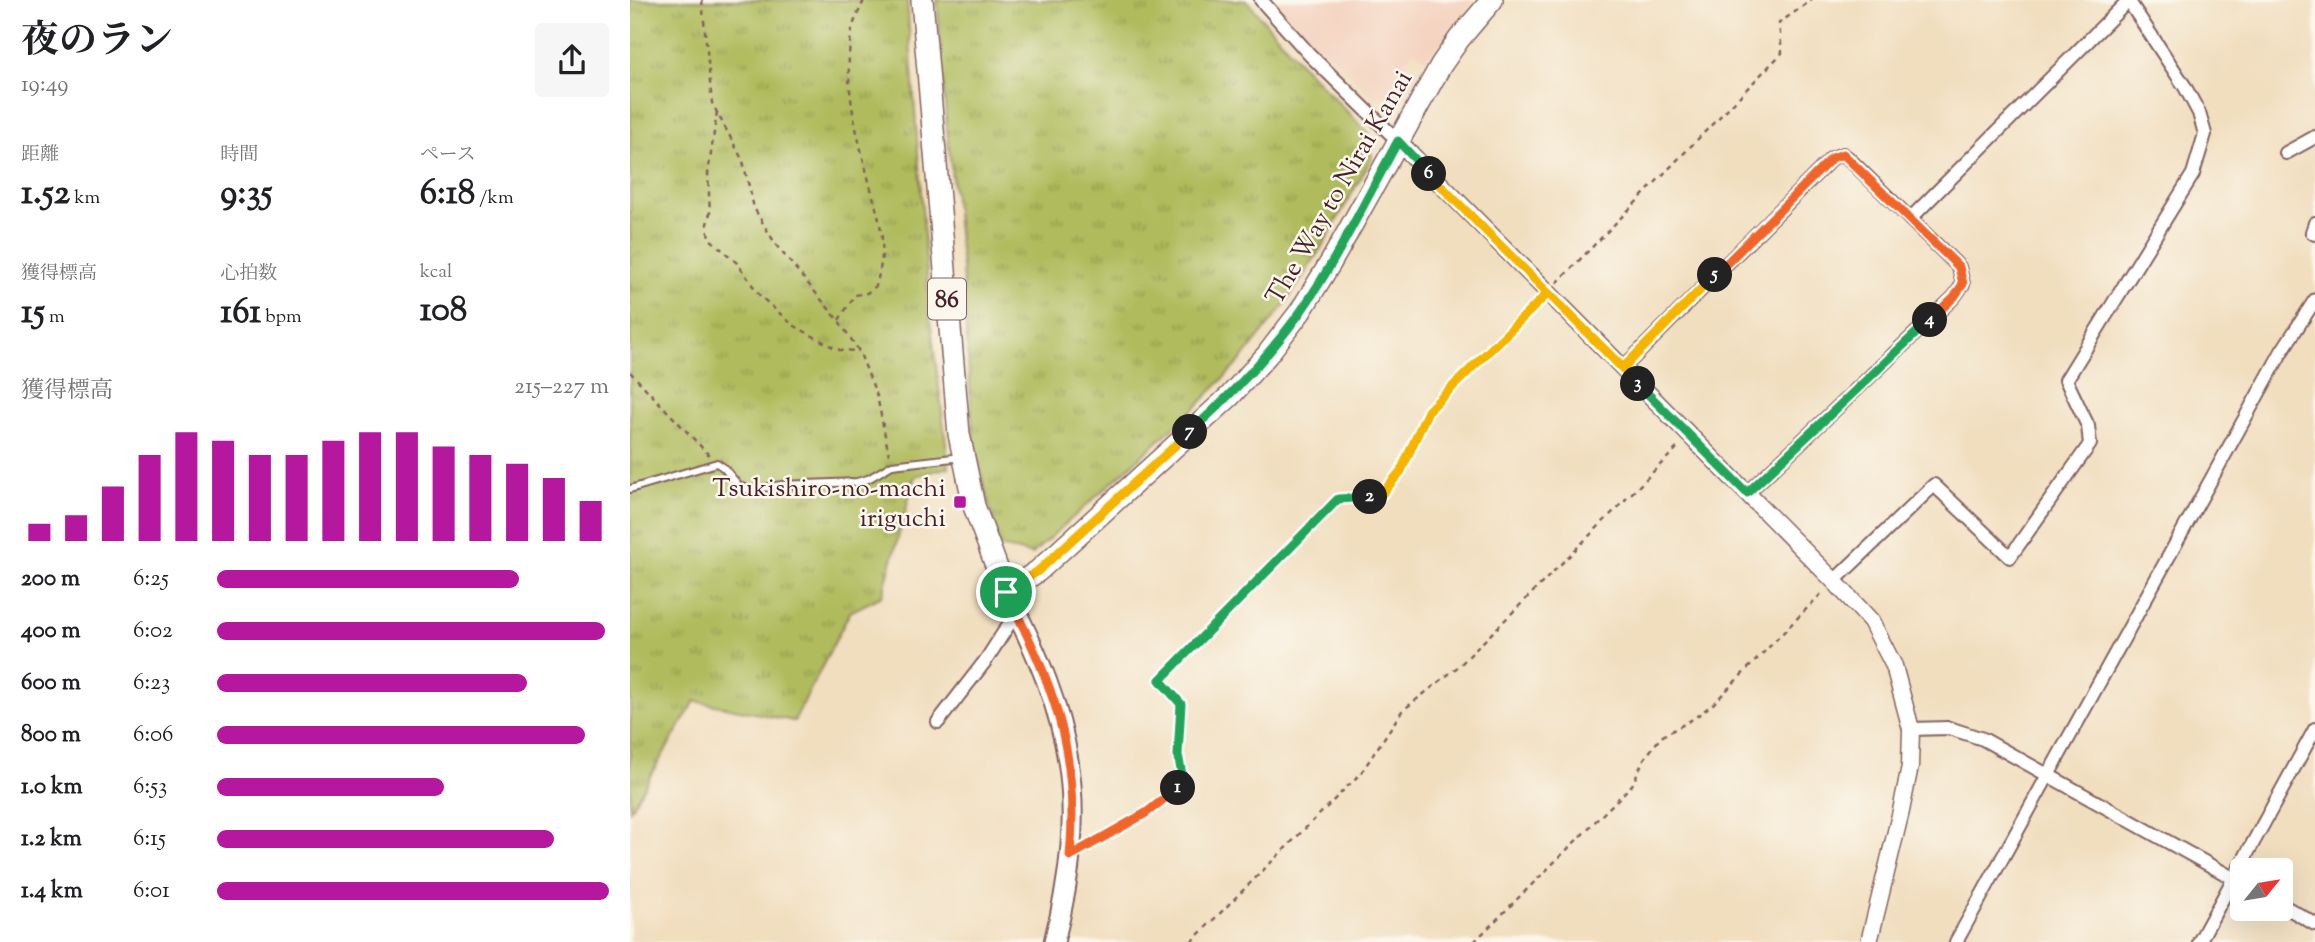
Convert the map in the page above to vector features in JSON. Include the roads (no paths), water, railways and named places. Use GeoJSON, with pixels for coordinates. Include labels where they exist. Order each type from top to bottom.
{"type":"FeatureCollection","features":[{"type":"Feature","properties":{"kind":"main road","name":"86"},"geometry":{"type":"LineString","coordinates":[[922,0],[957,410],[974,506],[1006,592]]}},
{"type":"Feature","properties":{"kind":"main road","name":"The Way to Nirai Kanai"},"geometry":{"type":"LineString","coordinates":[[1006,592],[1038,571],[1230,396],[1267,355],[1300,312],[1331,262],[1441,65],[1459,39],[1493,0]]}},
{"type":"Feature","properties":{"kind":"main road"},"geometry":{"type":"LineString","coordinates":[[1006,592],[1052,693],[1070,764],[1073,813],[1070,856],[1054,942]]}},
{"type":"Feature","properties":{"kind":"street"},"geometry":{"type":"LineString","coordinates":[[1261,0],[1310,55],[1871,621],[1894,666],[1911,729],[1910,766],[1869,942]]}},
{"type":"Feature","properties":{"kind":"street"},"geometry":{"type":"LineString","coordinates":[[1834,581],[1934,485],[2010,557],[2090,444],[2088,426],[2066,380],[2193,174],[2205,134],[2199,113],[2185,87],[2128,0],[1910,219]]}},
{"type":"Feature","properties":{"kind":"street"},"geometry":{"type":"LineString","coordinates":[[2286,153],[2315,137]]}},
{"type":"Feature","properties":{"kind":"street"},"geometry":{"type":"LineString","coordinates":[[1623,368],[1832,158],[1843,154],[1959,267],[1963,284],[1954,297],[1747,493]]}},
{"type":"Feature","properties":{"kind":"street"},"geometry":{"type":"LineString","coordinates":[[2315,223],[2312,232],[2315,234]]}},
{"type":"Feature","properties":{"kind":"street"},"geometry":{"type":"LineString","coordinates":[[1956,942],[2282,351],[2315,300]]}},
{"type":"Feature","properties":{"kind":"street"},"geometry":{"type":"LineString","coordinates":[[938,722],[1018,615]]}},
{"type":"Feature","properties":{"kind":"street"},"geometry":{"type":"LineString","coordinates":[[1911,729],[1949,728],[1983,739],[2230,877]]}},
{"type":"Feature","properties":{"kind":"street"},"geometry":{"type":"LineString","coordinates":[[2250,858],[2315,729]]}},
{"type":"Feature","properties":{"kind":"street"},"geometry":{"type":"LineString","coordinates":[[2199,942],[2230,894]]}},
{"type":"Feature","properties":{"kind":"street"},"geometry":{"type":"LineString","coordinates":[[2293,911],[2315,923]]}},
{"type":"Feature","properties":{"kind":"lane"},"geometry":{"type":"LineString","coordinates":[[630,489],[717,463],[739,486],[749,490],[782,485],[857,482],[868,479],[892,465],[964,457]]}},
{"type":"Feature","properties":{"kind":"place","name":"Tsukishiro-no-machi iriguchi"},"geometry":{"type":"Point","coordinates":[960,502]}}]}
